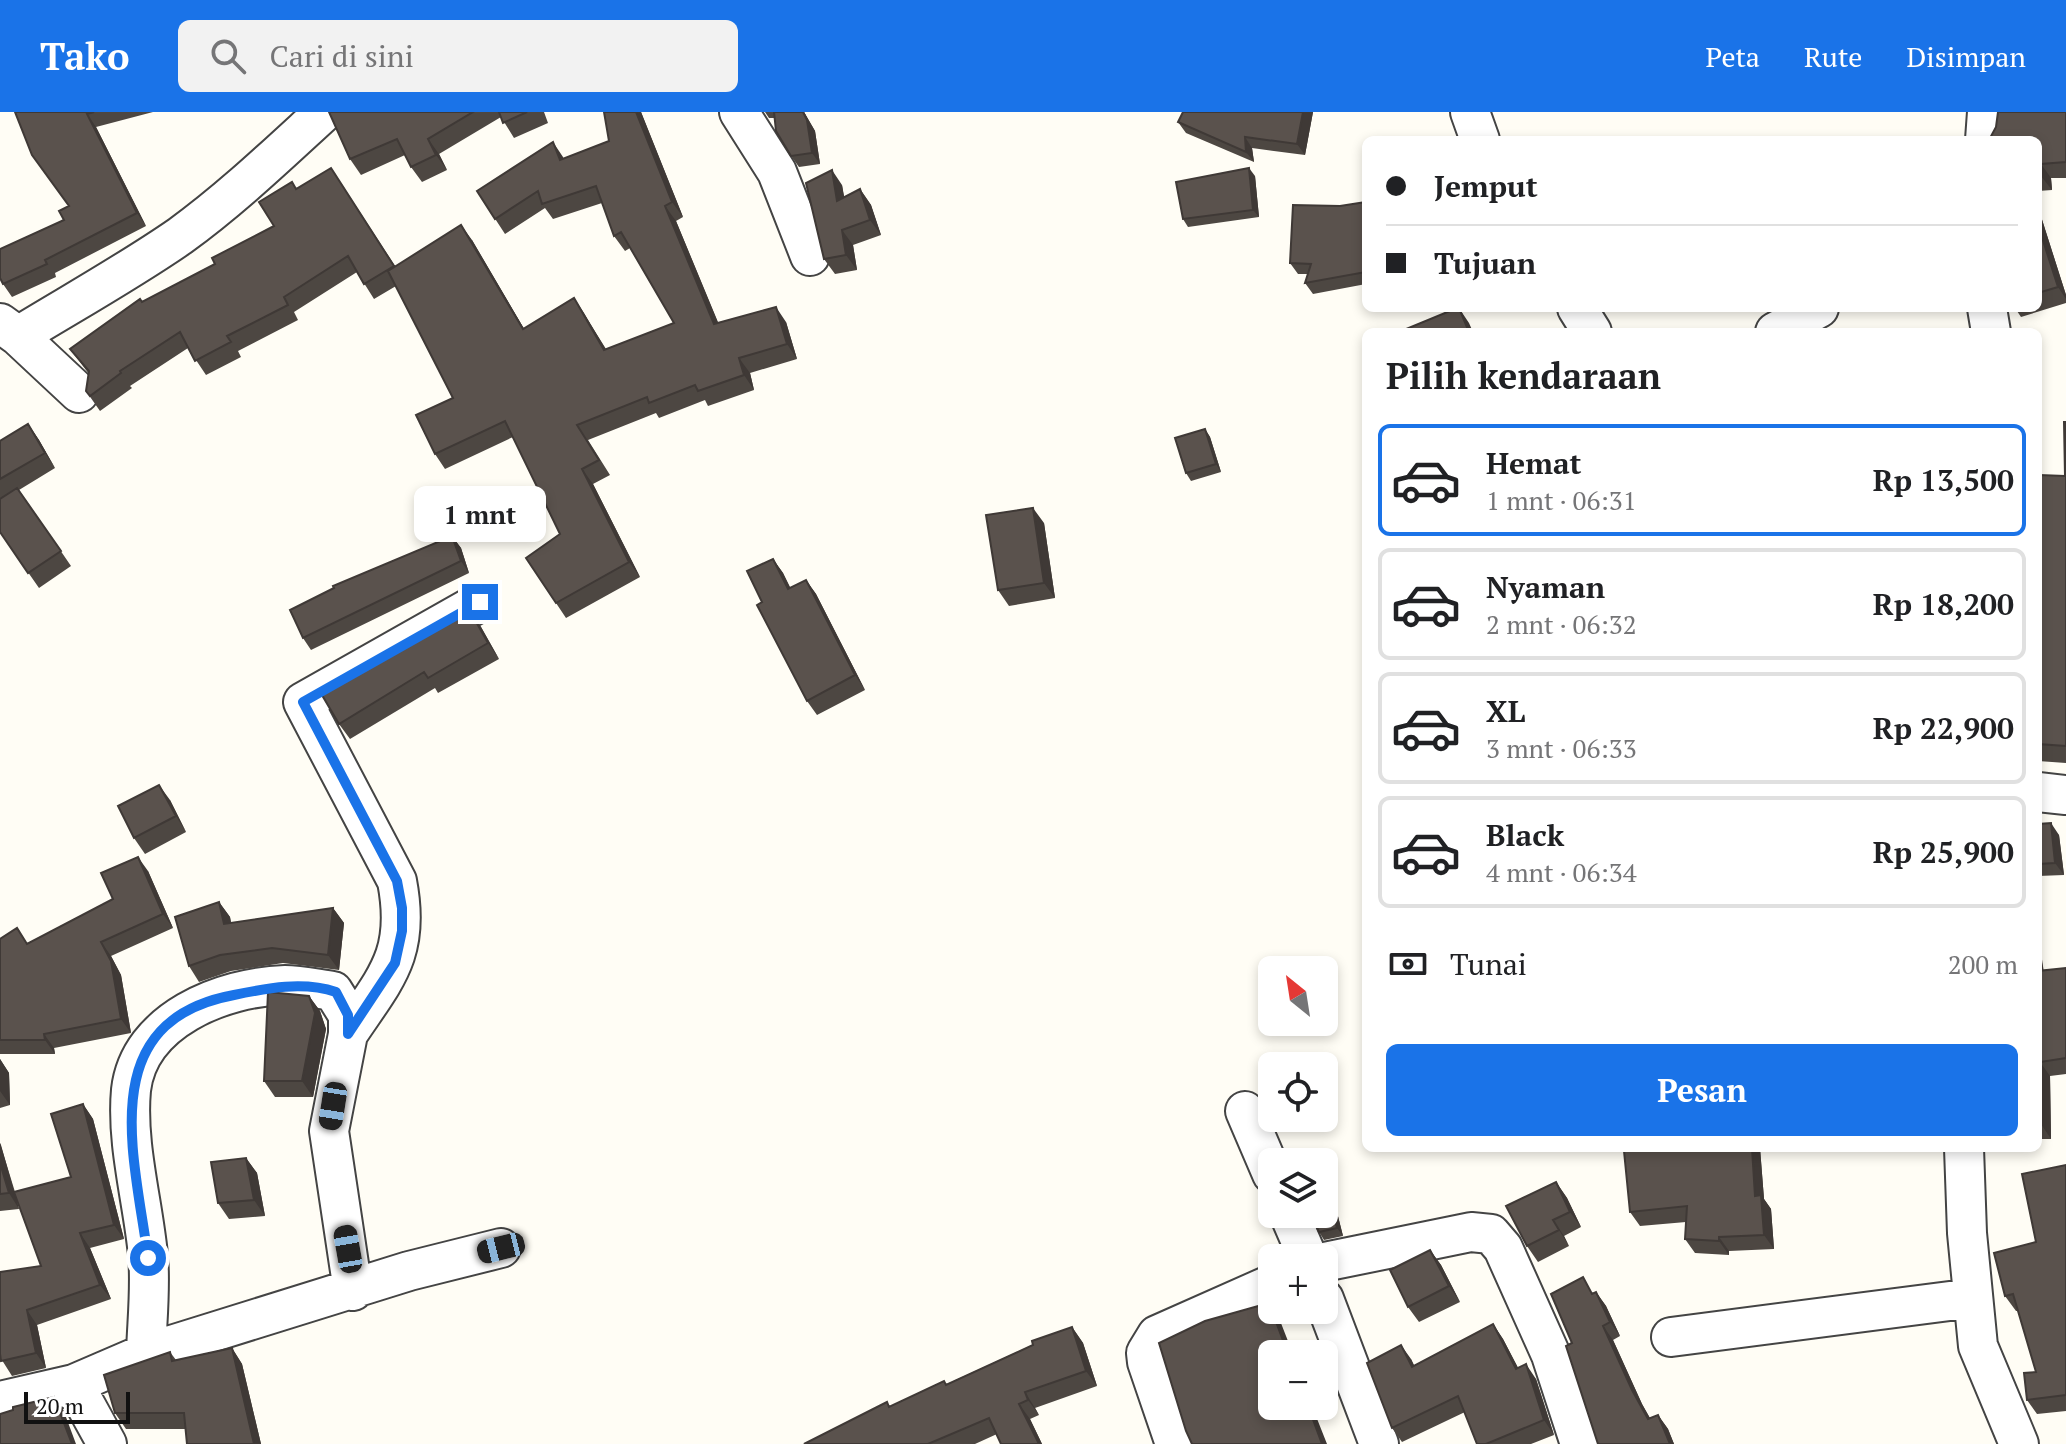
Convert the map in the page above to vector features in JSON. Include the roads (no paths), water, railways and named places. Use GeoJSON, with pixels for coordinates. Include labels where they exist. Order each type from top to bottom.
{"type":"FeatureCollection","features":[{"type":"Feature","properties":{"kind":"street"},"geometry":{"type":"LineString","coordinates":[[79,393],[9,329],[180,235],[240,189],[324,112]]}},
{"type":"Feature","properties":{"kind":"street"},"geometry":{"type":"LineString","coordinates":[[739,112],[777,172],[810,256]]}},
{"type":"Feature","properties":{"kind":"street"},"geometry":{"type":"LineString","coordinates":[[1470,112],[1479,136]]}},
{"type":"Feature","properties":{"kind":"street"},"geometry":{"type":"LineString","coordinates":[[1985,136],[1987,112]]}},
{"type":"Feature","properties":{"kind":"street"},"geometry":{"type":"LineString","coordinates":[[1782,328],[1812,312]]}},
{"type":"Feature","properties":{"kind":"street"},"geometry":{"type":"LineString","coordinates":[[348,1034],[395,963],[402,931],[402,908],[397,881],[303,702],[480,602]]}},
{"type":"Feature","properties":{"kind":"street"},"geometry":{"type":"LineString","coordinates":[[2042,792],[2066,795]]}},
{"type":"Feature","properties":{"kind":"street"},"geometry":{"type":"LineString","coordinates":[[146,1353],[148,1258],[131,1090],[140,1062],[154,1035],[184,1013],[225,996],[284,985],[336,992],[348,1015],[348,1034],[329,1131],[353,1291]]}},
{"type":"Feature","properties":{"kind":"street"},"geometry":{"type":"LineString","coordinates":[[1245,1111],[1261,1148]]}},
{"type":"Feature","properties":{"kind":"street"},"geometry":{"type":"LineString","coordinates":[[1964,1152],[1978,1346],[2019,1444]]}},
{"type":"Feature","properties":{"kind":"street"},"geometry":{"type":"LineString","coordinates":[[1338,1259],[1471,1232],[1491,1234],[1503,1248],[1551,1355],[1580,1444]]}},
{"type":"Feature","properties":{"kind":"street"},"geometry":{"type":"LineString","coordinates":[[0,1401],[74,1384],[146,1353],[353,1291],[409,1271],[501,1248]]}},
{"type":"Feature","properties":{"kind":"street"},"geometry":{"type":"LineString","coordinates":[[1175,1444],[1147,1362],[1150,1344],[1157,1335],[1258,1290]]}},
{"type":"Feature","properties":{"kind":"street"},"geometry":{"type":"LineString","coordinates":[[1671,1337],[1973,1298]]}},
{"type":"Feature","properties":{"kind":"street"},"geometry":{"type":"LineString","coordinates":[[1333,1324],[1379,1444]]}},
{"type":"Feature","properties":{"kind":"street"},"geometry":{"type":"LineString","coordinates":[[74,1384],[107,1444]]}}]}
